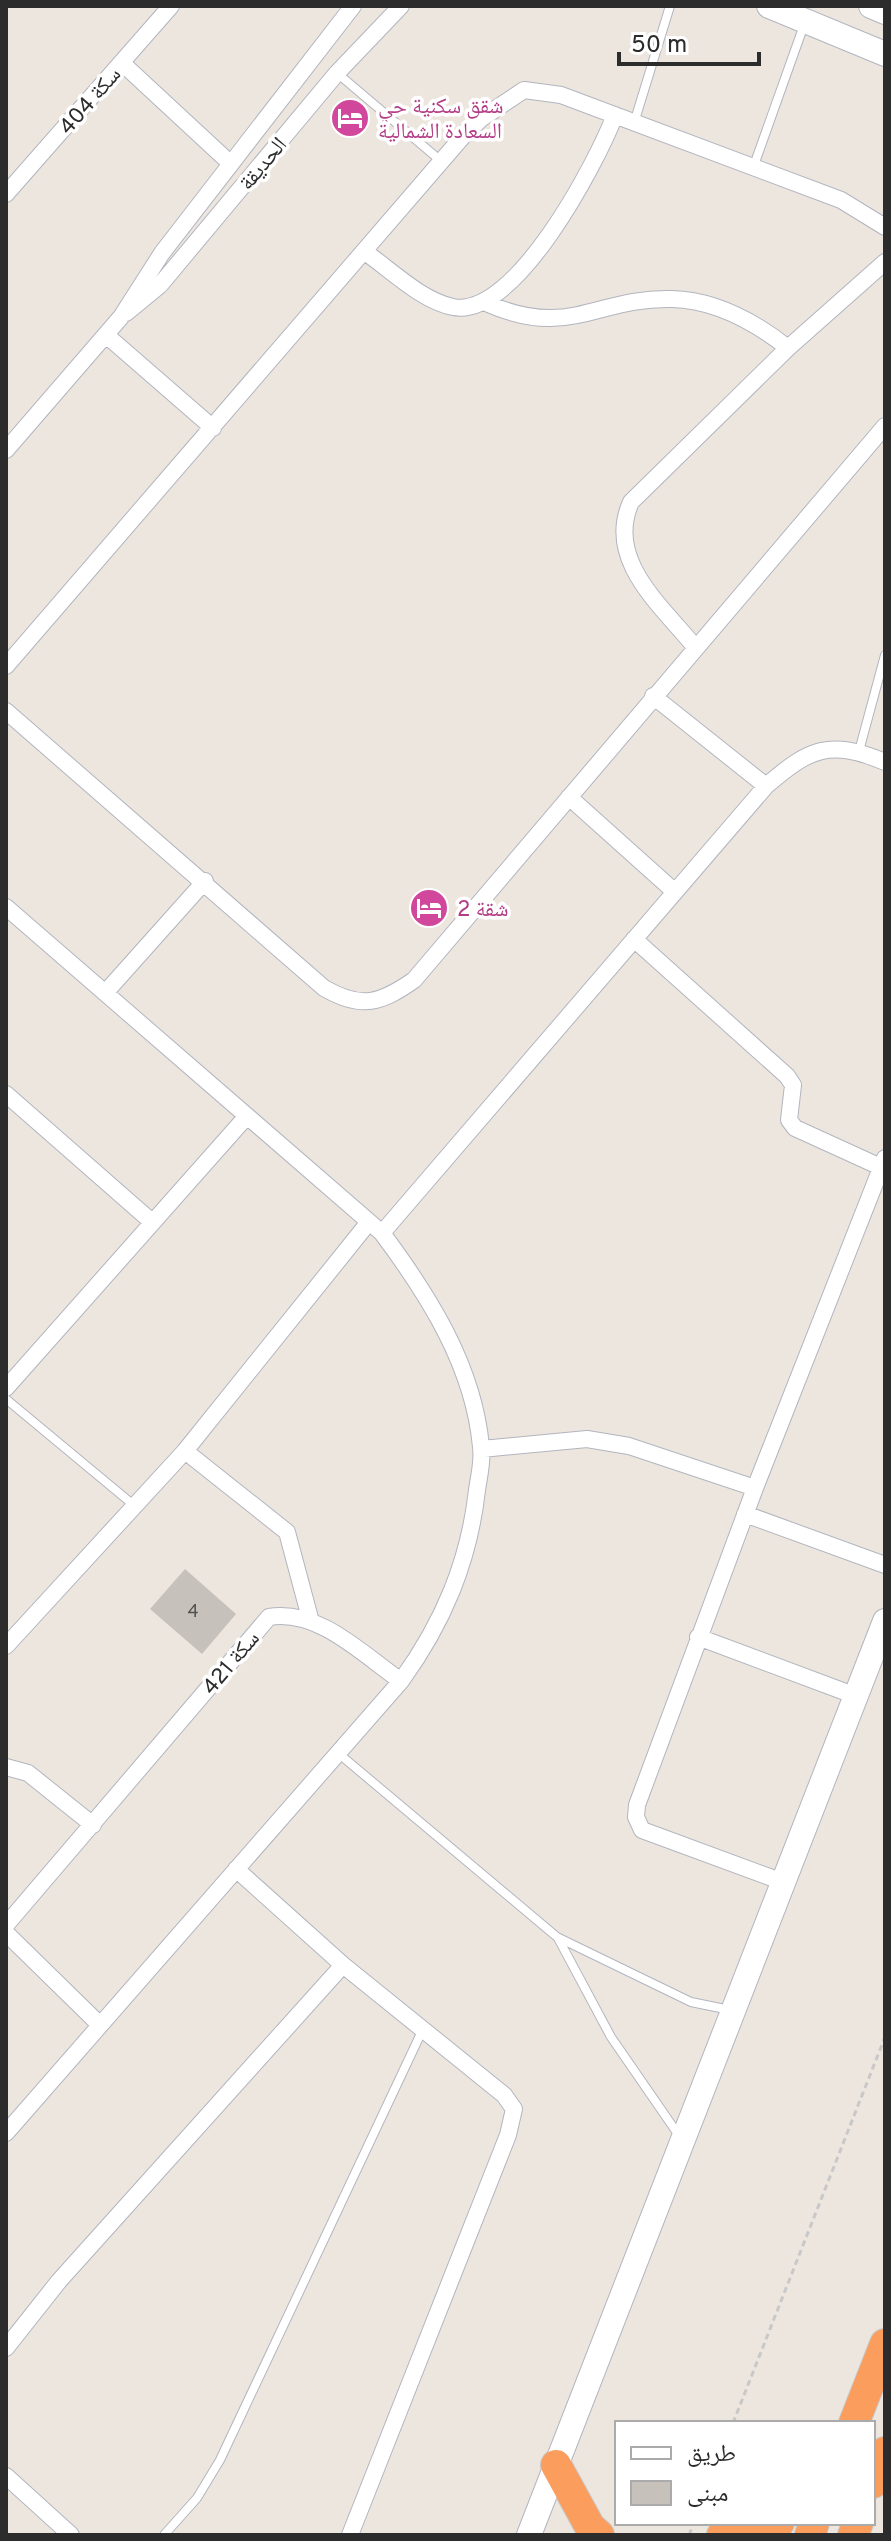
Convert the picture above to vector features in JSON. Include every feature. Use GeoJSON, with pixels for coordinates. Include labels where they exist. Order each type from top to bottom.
{"type":"FeatureCollection","features":[{"type":"Feature","properties":{"kind":"highway"},"geometry":{"type":"LineString","coordinates":[[855,2421],[885,2344]]}},
{"type":"Feature","properties":{"kind":"highway"},"geometry":{"type":"LineString","coordinates":[[875,2478],[885,2452]]}},
{"type":"Feature","properties":{"kind":"highway"},"geometry":{"type":"LineString","coordinates":[[556,2465],[590,2527],[599,2535]]}},
{"type":"Feature","properties":{"kind":"highway"},"geometry":{"type":"LineString","coordinates":[[722,2535],[768,2529],[775,2525]]}},
{"type":"Feature","properties":{"kind":"street","name":"سكة 404"},"geometry":{"type":"LineString","coordinates":[[6,194],[171,6]]}},
{"type":"Feature","properties":{"kind":"street","name":"الحديقة"},"geometry":{"type":"LineString","coordinates":[[9,440],[121,317],[144,277],[353,6]]}},
{"type":"Feature","properties":{"kind":"street","name":"الحديقة"},"geometry":{"type":"LineString","coordinates":[[121,317],[160,285],[337,73],[401,6]]}},
{"type":"Feature","properties":{"kind":"street"},"geometry":{"type":"LineString","coordinates":[[769,6],[885,54]]}},
{"type":"Feature","properties":{"kind":"street"},"geometry":{"type":"LineString","coordinates":[[871,6],[885,12]]}},
{"type":"Feature","properties":{"kind":"street"},"geometry":{"type":"LineString","coordinates":[[122,63],[231,164]]}},
{"type":"Feature","properties":{"kind":"street"},"geometry":{"type":"LineString","coordinates":[[6,666],[442,161],[482,118],[524,90],[561,95],[841,200],[885,227]]}},
{"type":"Feature","properties":{"kind":"street"},"geometry":{"type":"LineString","coordinates":[[365,252],[441,303],[464,308],[486,303],[505,288],[569,206],[587,177],[615,115]]}},
{"type":"Feature","properties":{"kind":"street"},"geometry":{"type":"LineString","coordinates":[[695,647],[630,564],[623,543],[626,511],[636,492],[788,348],[885,262]]}},
{"type":"Feature","properties":{"kind":"street"},"geometry":{"type":"LineString","coordinates":[[486,303],[531,318],[566,320],[643,302],[670,299],[692,301],[744,318],[788,348]]}},
{"type":"Feature","properties":{"kind":"street"},"geometry":{"type":"LineString","coordinates":[[106,335],[213,428]]}},
{"type":"Feature","properties":{"kind":"street"},"geometry":{"type":"LineString","coordinates":[[6,711],[205,881],[324,988],[343,999],[364,1002],[388,998],[414,980],[885,426]]}},
{"type":"Feature","properties":{"kind":"street"},"geometry":{"type":"LineString","coordinates":[[653,696],[766,786]]}},
{"type":"Feature","properties":{"kind":"street"},"geometry":{"type":"LineString","coordinates":[[6,1646],[136,1507],[375,1228],[634,939],[766,786],[796,760],[817,750],[841,747],[885,762]]}},
{"type":"Feature","properties":{"kind":"street"},"geometry":{"type":"LineString","coordinates":[[569,797],[675,892]]}},
{"type":"Feature","properties":{"kind":"street"},"geometry":{"type":"LineString","coordinates":[[105,993],[205,881]]}},
{"type":"Feature","properties":{"kind":"street"},"geometry":{"type":"LineString","coordinates":[[6,907],[375,1228],[423,1288],[444,1328],[469,1388],[482,1449],[475,1504],[455,1586],[432,1638],[401,1681],[6,2133]]}},
{"type":"Feature","properties":{"kind":"street"},"geometry":{"type":"LineString","coordinates":[[634,939],[787,1076],[793,1085],[789,1120],[795,1128],[884,1165],[698,1637],[636,1817],[642,1830],[783,1882]]}},
{"type":"Feature","properties":{"kind":"street"},"geometry":{"type":"LineString","coordinates":[[6,1094],[152,1222]]}},
{"type":"Feature","properties":{"kind":"street"},"geometry":{"type":"LineString","coordinates":[[6,1388],[247,1116]]}},
{"type":"Feature","properties":{"kind":"street"},"geometry":{"type":"LineString","coordinates":[[482,1449],[587,1439],[629,1446],[755,1488]]}},
{"type":"Feature","properties":{"kind":"street"},"geometry":{"type":"LineString","coordinates":[[185,1451],[287,1532],[310,1618],[401,1681]]}},
{"type":"Feature","properties":{"kind":"street"},"geometry":{"type":"LineString","coordinates":[[745,1514],[885,1565]]}},
{"type":"Feature","properties":{"kind":"street","name":"سكة 421"},"geometry":{"type":"LineString","coordinates":[[6,1925],[269,1617],[290,1614],[310,1618]]}},
{"type":"Feature","properties":{"kind":"street"},"geometry":{"type":"LineString","coordinates":[[529,2535],[885,1621]]}},
{"type":"Feature","properties":{"kind":"street"},"geometry":{"type":"LineString","coordinates":[[698,1637],[856,1696]]}},
{"type":"Feature","properties":{"kind":"street"},"geometry":{"type":"LineString","coordinates":[[6,1767],[28,1773],[93,1825]]}},
{"type":"Feature","properties":{"kind":"street"},"geometry":{"type":"LineString","coordinates":[[236,1869],[343,1965],[504,2095],[514,2109],[508,2135],[350,2535]]}},
{"type":"Feature","properties":{"kind":"street"},"geometry":{"type":"LineString","coordinates":[[6,1933],[100,2025]]}},
{"type":"Feature","properties":{"kind":"street"},"geometry":{"type":"LineString","coordinates":[[6,2348],[59,2281],[343,1965]]}},
{"type":"Feature","properties":{"kind":"street"},"geometry":{"type":"LineString","coordinates":[[6,2476],[71,2535]]}},
{"type":"Feature","properties":{"kind":"lane"},"geometry":{"type":"LineString","coordinates":[[634,123],[670,6]]}},
{"type":"Feature","properties":{"kind":"lane"},"geometry":{"type":"LineString","coordinates":[[753,168],[806,20]]}},
{"type":"Feature","properties":{"kind":"lane"},"geometry":{"type":"LineString","coordinates":[[337,73],[442,161]]}},
{"type":"Feature","properties":{"kind":"lane"},"geometry":{"type":"LineString","coordinates":[[859,751],[871,694],[885,655]]}},
{"type":"Feature","properties":{"kind":"lane"},"geometry":{"type":"LineString","coordinates":[[6,1399],[136,1507]]}},
{"type":"Feature","properties":{"kind":"lane"},"geometry":{"type":"LineString","coordinates":[[338,1753],[557,1937],[691,2002],[733,2010]]}},
{"type":"Feature","properties":{"kind":"lane"},"geometry":{"type":"LineString","coordinates":[[557,1937],[611,2037],[682,2140]]}},
{"type":"Feature","properties":{"kind":"lane"},"geometry":{"type":"LineString","coordinates":[[164,2535],[197,2498],[220,2460],[423,2029]]}},
{"type":"Feature","properties":{"kind":"path"},"geometry":{"type":"LineString","coordinates":[[734,2421],[885,2037]]}},
{"type":"Feature","properties":{"kind":"building"},"geometry":{"type":"Polygon","coordinates":[[[185,1569],[236,1614],[202,1654],[150,1609],[185,1569]]]}},
{"type":"Feature","properties":{"kind":"place","name":"شقق سكنية حي السعادة الشمالية"},"geometry":{"type":"Point","coordinates":[350,118]}},
{"type":"Feature","properties":{"kind":"place","name":"شقة 2"},"geometry":{"type":"Point","coordinates":[429,908]}}]}
